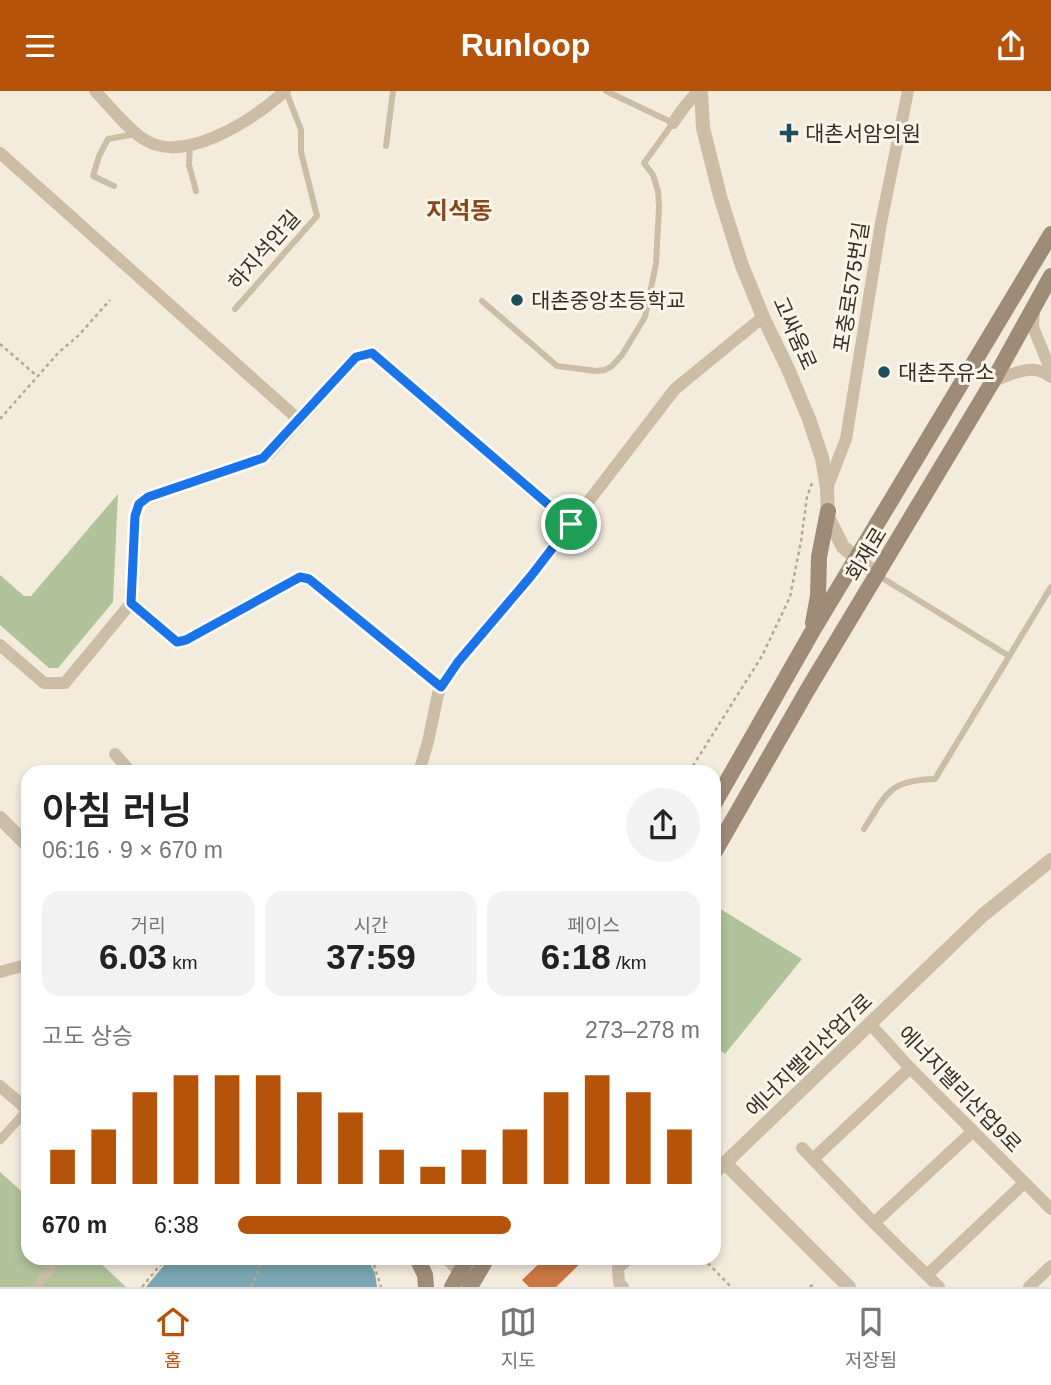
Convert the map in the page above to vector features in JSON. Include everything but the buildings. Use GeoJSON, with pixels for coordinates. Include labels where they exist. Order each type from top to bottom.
{"type":"FeatureCollection","features":[{"type":"Feature","properties":{"kind":"main road","name":"회재로"},"geometry":{"type":"LineString","coordinates":[[721,792],[812,632],[1051,234]]}},
{"type":"Feature","properties":{"kind":"main road","name":"회재로"},"geometry":{"type":"LineString","coordinates":[[721,841],[808,689],[993,381],[1051,276]]}},
{"type":"Feature","properties":{"kind":"main road"},"geometry":{"type":"LineString","coordinates":[[812,632],[818,596],[819,557],[828,511]]}},
{"type":"Feature","properties":{"kind":"main road"},"geometry":{"type":"LineString","coordinates":[[420,1265],[426,1287]]}},
{"type":"Feature","properties":{"kind":"main road"},"geometry":{"type":"LineString","coordinates":[[452,1287],[469,1277]]}},
{"type":"Feature","properties":{"kind":"street"},"geometry":{"type":"LineString","coordinates":[[95,91],[137,134],[158,145],[171,147],[214,137],[241,124],[285,91]]}},
{"type":"Feature","properties":{"kind":"street"},"geometry":{"type":"LineString","coordinates":[[673,123],[699,91]]}},
{"type":"Feature","properties":{"kind":"street","name":"고싸움로"},"geometry":{"type":"LineString","coordinates":[[699,91],[703,128],[714,176],[741,263],[763,317],[789,369],[822,458],[828,517],[843,547],[878,575]]}},
{"type":"Feature","properties":{"kind":"street","name":"포충로575번길"},"geometry":{"type":"LineString","coordinates":[[827,488],[846,439],[881,223],[908,91]]}},
{"type":"Feature","properties":{"kind":"street"},"geometry":{"type":"LineString","coordinates":[[0,153],[299,420]]}},
{"type":"Feature","properties":{"kind":"street"},"geometry":{"type":"LineString","coordinates":[[1035,302],[1033,327],[1051,374]]}},
{"type":"Feature","properties":{"kind":"street"},"geometry":{"type":"LineString","coordinates":[[421,765],[438,694],[458,662],[531,576],[675,389],[763,317]]}},
{"type":"Feature","properties":{"kind":"street"},"geometry":{"type":"LineString","coordinates":[[0,645],[44,683],[65,683],[131,603],[135,516],[139,504],[148,497],[263,458],[356,357],[372,353],[571,524]]}},
{"type":"Feature","properties":{"kind":"street"},"geometry":{"type":"LineString","coordinates":[[993,381],[1029,369],[1051,374]]}},
{"type":"Feature","properties":{"kind":"street"},"geometry":{"type":"LineString","coordinates":[[131,603],[177,642],[186,640],[300,577],[309,579],[441,687]]}},
{"type":"Feature","properties":{"kind":"street"},"geometry":{"type":"LineString","coordinates":[[116,754],[125,765]]}},
{"type":"Feature","properties":{"kind":"street"},"geometry":{"type":"LineString","coordinates":[[0,818],[21,839]]}},
{"type":"Feature","properties":{"kind":"street","name":"에너지밸리산업7로"},"geometry":{"type":"LineString","coordinates":[[725,1163],[984,915],[1051,860]]}},
{"type":"Feature","properties":{"kind":"street"},"geometry":{"type":"LineString","coordinates":[[0,972],[21,966]]}},
{"type":"Feature","properties":{"kind":"street","name":"에너지밸리산업9로"},"geometry":{"type":"LineString","coordinates":[[871,1025],[1051,1209]]}},
{"type":"Feature","properties":{"kind":"street"},"geometry":{"type":"LineString","coordinates":[[813,1159],[911,1067]]}},
{"type":"Feature","properties":{"kind":"street"},"geometry":{"type":"LineString","coordinates":[[0,1086],[21,1103]]}},
{"type":"Feature","properties":{"kind":"street"},"geometry":{"type":"LineString","coordinates":[[0,1140],[21,1117]]}},
{"type":"Feature","properties":{"kind":"street"},"geometry":{"type":"LineString","coordinates":[[874,1223],[973,1131]]}},
{"type":"Feature","properties":{"kind":"street"},"geometry":{"type":"LineString","coordinates":[[802,1148],[939,1287]]}},
{"type":"Feature","properties":{"kind":"street"},"geometry":{"type":"LineString","coordinates":[[721,1167],[725,1163],[849,1287]]}},
{"type":"Feature","properties":{"kind":"street"},"geometry":{"type":"LineString","coordinates":[[928,1275],[1024,1183]]}},
{"type":"Feature","properties":{"kind":"street"},"geometry":{"type":"LineString","coordinates":[[36,1287],[54,1265]]}},
{"type":"Feature","properties":{"kind":"street"},"geometry":{"type":"LineString","coordinates":[[455,1265],[469,1277]]}},
{"type":"Feature","properties":{"kind":"street"},"geometry":{"type":"LineString","coordinates":[[621,1265],[618,1268],[619,1283],[623,1287]]}},
{"type":"Feature","properties":{"kind":"street"},"geometry":{"type":"LineString","coordinates":[[1030,1287],[1051,1266]]}},
{"type":"Feature","properties":{"kind":"lane","name":"하지석안길"},"geometry":{"type":"LineString","coordinates":[[234,309],[317,216],[301,152],[300,130],[285,91]]}},
{"type":"Feature","properties":{"kind":"lane"},"geometry":{"type":"LineString","coordinates":[[386,146],[393,91]]}},
{"type":"Feature","properties":{"kind":"lane"},"geometry":{"type":"LineString","coordinates":[[482,301],[557,366],[596,371],[612,366],[622,355],[645,317],[656,264],[659,207],[653,175],[644,163],[673,123],[606,91]]}},
{"type":"Feature","properties":{"kind":"lane"},"geometry":{"type":"LineString","coordinates":[[114,186],[93,176],[99,156],[108,139],[137,134]]}},
{"type":"Feature","properties":{"kind":"lane"},"geometry":{"type":"LineString","coordinates":[[190,144],[190,165],[196,191]]}},
{"type":"Feature","properties":{"kind":"lane"},"geometry":{"type":"LineString","coordinates":[[878,575],[1009,656]]}},
{"type":"Feature","properties":{"kind":"lane"},"geometry":{"type":"LineString","coordinates":[[864,829],[890,790],[903,782],[935,779],[1051,587]]}},
{"type":"Feature","properties":{"kind":"path"},"geometry":{"type":"LineString","coordinates":[[0,419],[59,352],[78,336],[110,300]]}},
{"type":"Feature","properties":{"kind":"path"},"geometry":{"type":"LineString","coordinates":[[0,344],[37,377]]}},
{"type":"Feature","properties":{"kind":"path"},"geometry":{"type":"LineString","coordinates":[[693,765],[761,656],[790,597],[807,497],[822,458]]}},
{"type":"Feature","properties":{"kind":"path"},"geometry":{"type":"LineString","coordinates":[[142,1287],[160,1265]]}},
{"type":"Feature","properties":{"kind":"path"},"geometry":{"type":"LineString","coordinates":[[251,1287],[260,1265]]}},
{"type":"Feature","properties":{"kind":"path"},"geometry":{"type":"LineString","coordinates":[[375,1265],[381,1287]]}},
{"type":"Feature","properties":{"kind":"path"},"geometry":{"type":"LineString","coordinates":[[710,1265],[731,1287]]}},
{"type":"Feature","properties":{"kind":"path"},"geometry":{"type":"LineString","coordinates":[[810,1287],[815,1282]]}},
{"type":"Feature","properties":{"kind":"green space"},"geometry":{"type":"Polygon","coordinates":[[[118,494],[113,602],[58,668],[49,668],[0,625],[0,575],[24,596],[31,596],[118,494]]]}},
{"type":"Feature","properties":{"kind":"green space"},"geometry":{"type":"Polygon","coordinates":[[[721,909],[802,959],[725,1054],[721,1051],[721,909]]]}},
{"type":"Feature","properties":{"kind":"green space"},"geometry":{"type":"Polygon","coordinates":[[[0,1172],[21,1191],[21,1265],[102,1265],[126,1287],[0,1287],[0,1172]]]}},
{"type":"Feature","properties":{"kind":"water"},"geometry":{"type":"Polygon","coordinates":[[[164,1265],[371,1265],[377,1287],[146,1287],[164,1265]]]}},
{"type":"Feature","properties":{"kind":"place","name":"대촌서암의원"},"geometry":{"type":"Point","coordinates":[789,133]}},
{"type":"Feature","properties":{"kind":"place","name":"대촌중앙초등학교"},"geometry":{"type":"Point","coordinates":[517,300]}},
{"type":"Feature","properties":{"kind":"place","name":"대촌주유소"},"geometry":{"type":"Point","coordinates":[884,372]}},
{"type":"Feature","properties":{"kind":"district","name":"지석동"},"geometry":{"type":"Point","coordinates":[459,210]}},
{"type":"Feature","properties":{"kind":"route"},"geometry":{"type":"LineString","coordinates":[[372,353],[571,524],[458,662],[441,687],[309,579],[300,577],[186,640],[177,642],[131,603],[135,516],[139,504],[148,497],[263,458],[356,357],[372,353]]}}]}
